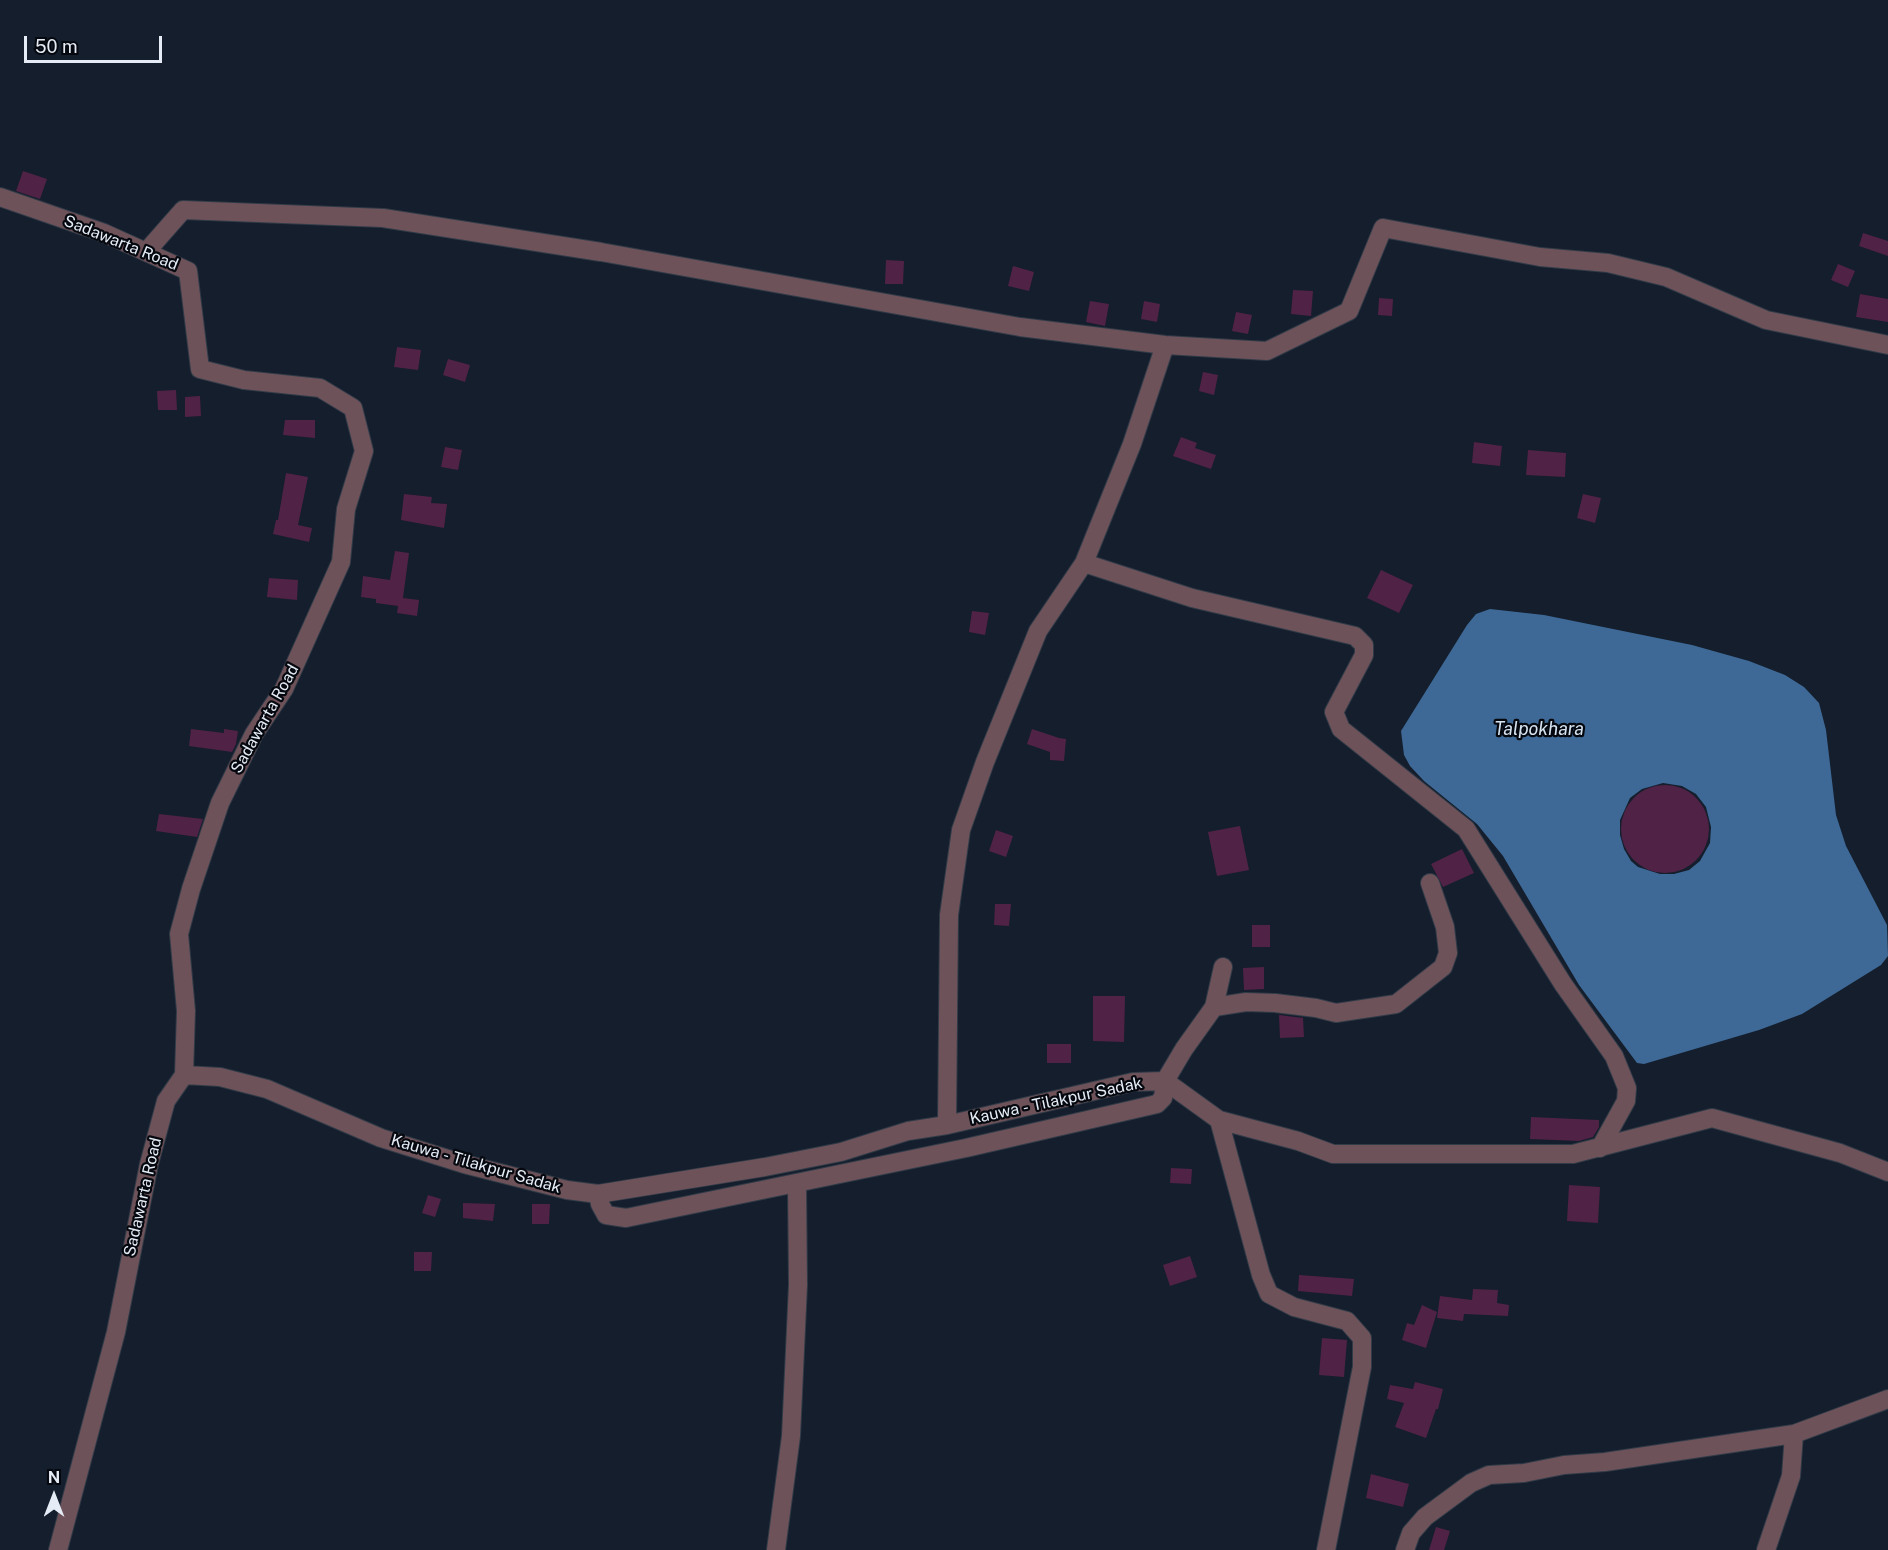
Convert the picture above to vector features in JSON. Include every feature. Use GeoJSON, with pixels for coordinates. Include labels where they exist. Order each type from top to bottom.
{"type":"FeatureCollection","features":[{"type":"Feature","properties":{"kind":"street","name":"Sadawarta Road"},"geometry":{"type":"LineString","coordinates":[[0,197],[104,233],[188,271],[200,369],[244,380],[320,388],[353,408],[364,451],[346,509],[341,562],[284,690],[254,734],[220,803],[191,889],[179,934],[186,1011],[184,1075],[166,1101],[149,1164],[116,1332],[58,1550]]}},
{"type":"Feature","properties":{"kind":"street"},"geometry":{"type":"LineString","coordinates":[[146,252],[183,210],[383,219],[601,252],[1020,327],[1165,345],[1267,351],[1349,311],[1383,228],[1540,256],[1608,263],[1666,277],[1766,320],[1888,345]]}},
{"type":"Feature","properties":{"kind":"street"},"geometry":{"type":"LineString","coordinates":[[947,1125],[949,915],[961,830],[985,762],[1038,631],[1084,563],[1132,444],[1165,345]]}},
{"type":"Feature","properties":{"kind":"street"},"geometry":{"type":"LineString","coordinates":[[1084,563],[1192,598],[1354,636],[1364,645],[1364,655],[1334,712],[1341,729],[1466,829],[1563,984],[1614,1056],[1627,1088],[1626,1101],[1600,1148]]}},
{"type":"Feature","properties":{"kind":"street"},"geometry":{"type":"LineString","coordinates":[[1214,1006],[1246,1002],[1275,1003],[1336,1013],[1396,1004],[1443,967],[1448,953],[1445,927],[1430,883]]}},
{"type":"Feature","properties":{"kind":"street"},"geometry":{"type":"LineString","coordinates":[[598,1194],[606,1215],[627,1218],[966,1148],[1157,1104],[1163,1098],[1165,1081],[1214,1006],[1223,967]]}},
{"type":"Feature","properties":{"kind":"street","name":"Kauwa - Tilakpur Sadak"},"geometry":{"type":"LineString","coordinates":[[184,1075],[220,1077],[267,1089],[381,1138],[464,1164],[567,1190],[598,1194],[776,1165],[841,1152],[908,1131],[947,1125],[1133,1082],[1165,1081],[1219,1120],[1333,1154],[1573,1154],[1712,1118],[1840,1153],[1888,1172]]}},
{"type":"Feature","properties":{"kind":"street"},"geometry":{"type":"LineString","coordinates":[[1219,1120],[1261,1275],[1269,1294],[1294,1307],[1347,1321],[1362,1338],[1362,1367],[1326,1550]]}},
{"type":"Feature","properties":{"kind":"street"},"geometry":{"type":"LineString","coordinates":[[776,1550],[791,1436],[798,1285],[797,1183]]}},
{"type":"Feature","properties":{"kind":"street"},"geometry":{"type":"LineString","coordinates":[[1405,1550],[1412,1533],[1425,1517],[1471,1483],[1489,1475],[1524,1473],[1564,1465],[1605,1462],[1794,1434],[1888,1400]]}},
{"type":"Feature","properties":{"kind":"street"},"geometry":{"type":"LineString","coordinates":[[1766,1550],[1791,1476],[1794,1434]]}},
{"type":"Feature","properties":{"kind":"water","name":"Talpokhara"},"geometry":{"type":"Polygon","coordinates":[[[1490,609],[1544,615],[1692,645],[1749,661],[1785,675],[1804,687],[1819,703],[1826,730],[1836,815],[1846,846],[1887,925],[1888,956],[1881,965],[1802,1014],[1759,1030],[1644,1064],[1637,1063],[1579,985],[1503,856],[1477,824],[1424,781],[1410,766],[1404,755],[1401,731],[1476,614],[1490,609]],[[1663,783],[1642,789],[1630,798],[1620,820],[1620,835],[1624,849],[1631,861],[1638,867],[1660,874],[1674,874],[1689,870],[1700,861],[1710,843],[1711,827],[1706,807],[1696,794],[1682,786],[1663,783]]]}},
{"type":"Feature","properties":{"kind":"building"},"geometry":{"type":"Polygon","coordinates":[[[23,171],[47,179],[40,199],[16,191],[23,171]]]}},
{"type":"Feature","properties":{"kind":"building"},"geometry":{"type":"Polygon","coordinates":[[[1863,233],[1888,241],[1888,256],[1859,246],[1863,233]]]}},
{"type":"Feature","properties":{"kind":"building"},"geometry":{"type":"Polygon","coordinates":[[[886,260],[904,261],[903,284],[885,284],[886,260]]]}},
{"type":"Feature","properties":{"kind":"building"},"geometry":{"type":"Polygon","coordinates":[[[1838,264],[1855,271],[1848,287],[1831,280],[1838,264]]]}},
{"type":"Feature","properties":{"kind":"building"},"geometry":{"type":"Polygon","coordinates":[[[1013,266],[1034,272],[1029,291],[1008,286],[1013,266]]]}},
{"type":"Feature","properties":{"kind":"building"},"geometry":{"type":"Polygon","coordinates":[[[1293,290],[1313,291],[1311,316],[1291,314],[1293,290]]]}},
{"type":"Feature","properties":{"kind":"building"},"geometry":{"type":"Polygon","coordinates":[[[1860,294],[1888,299],[1888,322],[1856,317],[1860,294]]]}},
{"type":"Feature","properties":{"kind":"building"},"geometry":{"type":"Polygon","coordinates":[[[1379,298],[1393,299],[1392,316],[1378,315],[1379,298]]]}},
{"type":"Feature","properties":{"kind":"building"},"geometry":{"type":"Polygon","coordinates":[[[1090,301],[1109,304],[1105,326],[1086,322],[1090,301]]]}},
{"type":"Feature","properties":{"kind":"building"},"geometry":{"type":"Polygon","coordinates":[[[1144,301],[1160,304],[1157,322],[1141,319],[1144,301]]]}},
{"type":"Feature","properties":{"kind":"building"},"geometry":{"type":"Polygon","coordinates":[[[1236,312],[1252,315],[1248,334],[1232,331],[1236,312]]]}},
{"type":"Feature","properties":{"kind":"building"},"geometry":{"type":"Polygon","coordinates":[[[397,347],[421,350],[418,370],[394,367],[397,347]]]}},
{"type":"Feature","properties":{"kind":"building"},"geometry":{"type":"Polygon","coordinates":[[[448,359],[470,365],[465,382],[443,375],[448,359]]]}},
{"type":"Feature","properties":{"kind":"building"},"geometry":{"type":"Polygon","coordinates":[[[1203,372],[1218,375],[1214,395],[1199,391],[1203,372]]]}},
{"type":"Feature","properties":{"kind":"building"},"geometry":{"type":"Polygon","coordinates":[[[176,390],[177,410],[158,410],[157,391],[176,390]]]}},
{"type":"Feature","properties":{"kind":"building"},"geometry":{"type":"Polygon","coordinates":[[[200,396],[201,416],[185,417],[185,397],[200,396]]]}},
{"type":"Feature","properties":{"kind":"building"},"geometry":{"type":"Polygon","coordinates":[[[285,420],[315,420],[315,438],[283,435],[285,420]]]}},
{"type":"Feature","properties":{"kind":"building"},"geometry":{"type":"Polygon","coordinates":[[[1181,437],[1197,443],[1195,448],[1216,455],[1211,469],[1173,456],[1181,437]]]}},
{"type":"Feature","properties":{"kind":"building"},"geometry":{"type":"Polygon","coordinates":[[[1474,442],[1502,446],[1500,466],[1472,463],[1474,442]]]}},
{"type":"Feature","properties":{"kind":"building"},"geometry":{"type":"Polygon","coordinates":[[[445,447],[462,450],[458,470],[441,467],[445,447]]]}},
{"type":"Feature","properties":{"kind":"building"},"geometry":{"type":"Polygon","coordinates":[[[1528,450],[1566,453],[1565,477],[1526,475],[1528,450]]]}},
{"type":"Feature","properties":{"kind":"building"},"geometry":{"type":"Polygon","coordinates":[[[286,473],[308,477],[298,525],[312,528],[309,542],[273,534],[276,520],[278,520],[286,473]]]}},
{"type":"Feature","properties":{"kind":"building"},"geometry":{"type":"Polygon","coordinates":[[[404,494],[432,497],[431,503],[447,504],[444,528],[401,520],[404,494]]]}},
{"type":"Feature","properties":{"kind":"building"},"geometry":{"type":"Polygon","coordinates":[[[1583,494],[1601,498],[1595,523],[1577,518],[1583,494]]]}},
{"type":"Feature","properties":{"kind":"building"},"geometry":{"type":"Polygon","coordinates":[[[395,551],[409,553],[403,598],[419,600],[417,616],[397,613],[398,606],[376,603],[376,599],[361,597],[363,576],[390,580],[395,551]]]}},
{"type":"Feature","properties":{"kind":"building"},"geometry":{"type":"Polygon","coordinates":[[[1381,570],[1413,585],[1399,613],[1367,598],[1381,570]]]}},
{"type":"Feature","properties":{"kind":"building"},"geometry":{"type":"Polygon","coordinates":[[[269,578],[298,580],[297,600],[267,597],[269,578]]]}},
{"type":"Feature","properties":{"kind":"building"},"geometry":{"type":"Polygon","coordinates":[[[972,611],[989,613],[985,635],[969,632],[972,611]]]}},
{"type":"Feature","properties":{"kind":"building"},"geometry":{"type":"Polygon","coordinates":[[[191,729],[224,733],[224,729],[238,731],[236,744],[232,752],[189,746],[191,729]]]}},
{"type":"Feature","properties":{"kind":"building"},"geometry":{"type":"Polygon","coordinates":[[[1032,729],[1066,739],[1064,761],[1050,760],[1050,752],[1027,744],[1032,729]]]}},
{"type":"Feature","properties":{"kind":"building"},"geometry":{"type":"Polygon","coordinates":[[[1665,785],[1682,788],[1696,798],[1706,812],[1709,829],[1706,846],[1696,860],[1682,870],[1665,873],[1648,870],[1634,860],[1624,846],[1621,829],[1624,812],[1634,798],[1648,788],[1665,785]]]}},
{"type":"Feature","properties":{"kind":"building"},"geometry":{"type":"Polygon","coordinates":[[[159,814],[203,819],[197,837],[156,831],[159,814]]]}},
{"type":"Feature","properties":{"kind":"building"},"geometry":{"type":"Polygon","coordinates":[[[1240,826],[1249,870],[1217,876],[1208,832],[1240,826]]]}},
{"type":"Feature","properties":{"kind":"building"},"geometry":{"type":"Polygon","coordinates":[[[996,830],[1013,836],[1006,857],[989,851],[996,830]]]}},
{"type":"Feature","properties":{"kind":"building"},"geometry":{"type":"Polygon","coordinates":[[[1462,849],[1474,873],[1443,887],[1431,864],[1462,849]]]}},
{"type":"Feature","properties":{"kind":"building"},"geometry":{"type":"Polygon","coordinates":[[[995,904],[1011,904],[1009,926],[994,925],[995,904]]]}},
{"type":"Feature","properties":{"kind":"building"},"geometry":{"type":"Polygon","coordinates":[[[1252,925],[1270,925],[1270,947],[1252,947],[1252,925]]]}},
{"type":"Feature","properties":{"kind":"building"},"geometry":{"type":"Polygon","coordinates":[[[1264,967],[1264,989],[1244,990],[1243,968],[1264,967]]]}},
{"type":"Feature","properties":{"kind":"building"},"geometry":{"type":"Polygon","coordinates":[[[1093,996],[1125,996],[1124,1042],[1093,1041],[1093,996]]]}},
{"type":"Feature","properties":{"kind":"building"},"geometry":{"type":"Polygon","coordinates":[[[1279,1015],[1303,1018],[1304,1037],[1280,1038],[1279,1015]]]}},
{"type":"Feature","properties":{"kind":"building"},"geometry":{"type":"Polygon","coordinates":[[[1047,1044],[1071,1044],[1071,1063],[1047,1063],[1047,1044]]]}},
{"type":"Feature","properties":{"kind":"building"},"geometry":{"type":"Polygon","coordinates":[[[1531,1117],[1599,1120],[1599,1127],[1593,1137],[1579,1141],[1530,1139],[1531,1117]]]}},
{"type":"Feature","properties":{"kind":"building"},"geometry":{"type":"Polygon","coordinates":[[[1171,1168],[1192,1169],[1191,1184],[1170,1183],[1171,1168]]]}},
{"type":"Feature","properties":{"kind":"building"},"geometry":{"type":"Polygon","coordinates":[[[1569,1185],[1600,1187],[1598,1223],[1567,1221],[1569,1185]]]}},
{"type":"Feature","properties":{"kind":"building"},"geometry":{"type":"Polygon","coordinates":[[[428,1195],[441,1199],[435,1217],[422,1213],[428,1195]]]}},
{"type":"Feature","properties":{"kind":"building"},"geometry":{"type":"Polygon","coordinates":[[[463,1203],[495,1204],[493,1221],[463,1218],[463,1203]]]}},
{"type":"Feature","properties":{"kind":"building"},"geometry":{"type":"Polygon","coordinates":[[[532,1204],[550,1204],[549,1224],[532,1224],[532,1204]]]}},
{"type":"Feature","properties":{"kind":"building"},"geometry":{"type":"Polygon","coordinates":[[[414,1252],[432,1252],[431,1271],[414,1271],[414,1252]]]}},
{"type":"Feature","properties":{"kind":"building"},"geometry":{"type":"Polygon","coordinates":[[[1190,1256],[1197,1277],[1170,1286],[1163,1265],[1190,1256]]]}},
{"type":"Feature","properties":{"kind":"building"},"geometry":{"type":"Polygon","coordinates":[[[1299,1275],[1354,1279],[1352,1296],[1298,1291],[1299,1275]]]}},
{"type":"Feature","properties":{"kind":"building"},"geometry":{"type":"Polygon","coordinates":[[[1473,1289],[1498,1290],[1497,1303],[1509,1305],[1508,1316],[1464,1314],[1463,1321],[1437,1318],[1440,1296],[1472,1300],[1473,1289]]]}},
{"type":"Feature","properties":{"kind":"building"},"geometry":{"type":"Polygon","coordinates":[[[1422,1305],[1437,1312],[1426,1348],[1402,1340],[1407,1323],[1414,1325],[1422,1305]]]}},
{"type":"Feature","properties":{"kind":"building"},"geometry":{"type":"Polygon","coordinates":[[[1322,1338],[1347,1340],[1344,1377],[1319,1375],[1322,1338]]]}},
{"type":"Feature","properties":{"kind":"building"},"geometry":{"type":"Polygon","coordinates":[[[1415,1382],[1443,1389],[1438,1409],[1436,1409],[1426,1438],[1395,1427],[1404,1403],[1387,1399],[1390,1385],[1413,1389],[1415,1382]]]}},
{"type":"Feature","properties":{"kind":"building"},"geometry":{"type":"Polygon","coordinates":[[[1371,1474],[1409,1484],[1403,1507],[1366,1498],[1371,1474]]]}},
{"type":"Feature","properties":{"kind":"building"},"geometry":{"type":"Polygon","coordinates":[[[1436,1527],[1450,1531],[1444,1550],[1429,1550],[1436,1527]]]}}]}
